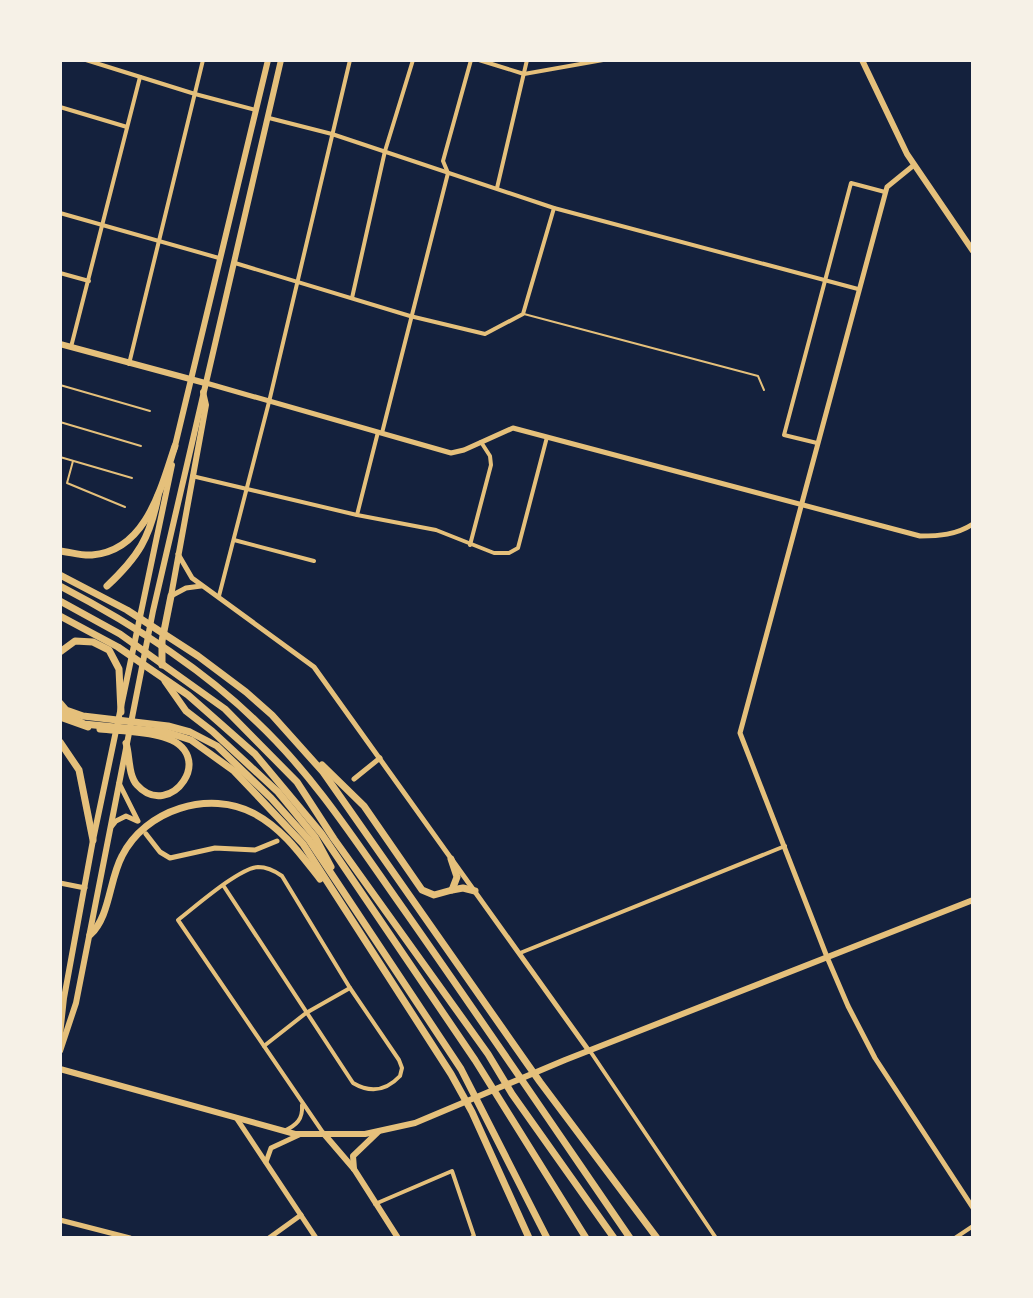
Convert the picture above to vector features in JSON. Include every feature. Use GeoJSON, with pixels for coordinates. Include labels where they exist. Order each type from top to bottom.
{"type":"FeatureCollection","features":[{"type":"Feature","properties":{"kind":"highway"},"geometry":{"type":"LineString","coordinates":[[107,586],[130,565],[152,527],[158,496],[175,446]]}},
{"type":"Feature","properties":{"kind":"highway"},"geometry":{"type":"LineString","coordinates":[[60,551],[92,555],[111,550],[131,538],[158,496]]}},
{"type":"Feature","properties":{"kind":"highway"},"geometry":{"type":"LineString","coordinates":[[60,575],[127,610],[198,656],[246,692],[364,806],[422,890],[434,895],[463,888],[475,891]]}},
{"type":"Feature","properties":{"kind":"highway"},"geometry":{"type":"LineString","coordinates":[[60,586],[123,620],[194,669],[251,716],[309,777],[501,1047],[630,1238]]}},
{"type":"Feature","properties":{"kind":"highway"},"geometry":{"type":"LineString","coordinates":[[171,596],[162,641],[165,682],[186,711],[278,792],[315,837],[357,914]]}},
{"type":"Feature","properties":{"kind":"highway"},"geometry":{"type":"LineString","coordinates":[[60,601],[120,634],[225,709],[297,782],[614,1238]]}},
{"type":"Feature","properties":{"kind":"highway"},"geometry":{"type":"LineString","coordinates":[[61,623],[118,647],[188,695],[255,754],[321,833],[475,1060],[586,1238]]}},
{"type":"Feature","properties":{"kind":"highway"},"geometry":{"type":"LineString","coordinates":[[60,652],[75,641],[93,642],[109,650],[119,669],[121,712]]}},
{"type":"Feature","properties":{"kind":"highway"},"geometry":{"type":"LineString","coordinates":[[60,703],[66,710],[104,725]]}},
{"type":"Feature","properties":{"kind":"highway"},"geometry":{"type":"LineString","coordinates":[[60,715],[84,724],[190,732],[217,746],[271,798],[309,840],[461,1069],[547,1238]]}},
{"type":"Feature","properties":{"kind":"highway"},"geometry":{"type":"LineString","coordinates":[[272,715],[351,809],[540,1082],[657,1238]]}},
{"type":"Feature","properties":{"kind":"highway"},"geometry":{"type":"LineString","coordinates":[[126,743],[137,786],[151,793],[168,794],[175,791],[189,772],[186,754],[181,746],[146,729]]}},
{"type":"Feature","properties":{"kind":"highway"},"geometry":{"type":"LineString","coordinates":[[146,729],[191,740],[234,771],[303,844],[451,1074],[472,1112],[529,1238]]}},
{"type":"Feature","properties":{"kind":"highway"},"geometry":{"type":"LineString","coordinates":[[60,742],[79,770],[93,840]]}},
{"type":"Feature","properties":{"kind":"highway"},"geometry":{"type":"LineString","coordinates":[[90,935],[100,926],[116,869],[136,835],[170,812],[202,804],[238,807],[254,813],[276,828],[341,906]]}},
{"type":"Feature","properties":{"kind":"highway"},"geometry":{"type":"LineString","coordinates":[[451,859],[457,877],[452,890]]}},
{"type":"Feature","properties":{"kind":"main road"},"geometry":{"type":"LineString","coordinates":[[60,1035],[93,840],[175,446],[268,60]]}},
{"type":"Feature","properties":{"kind":"main road"},"geometry":{"type":"LineString","coordinates":[[60,1051],[76,1003],[162,567],[281,60]]}},
{"type":"Feature","properties":{"kind":"main road"},"geometry":{"type":"LineString","coordinates":[[862,60],[914,165],[973,251]]}},
{"type":"Feature","properties":{"kind":"main road"},"geometry":{"type":"LineString","coordinates":[[60,344],[191,379],[204,386]]}},
{"type":"Feature","properties":{"kind":"main road"},"geometry":{"type":"LineString","coordinates":[[171,596],[206,405],[204,386]]}},
{"type":"Feature","properties":{"kind":"main road"},"geometry":{"type":"LineString","coordinates":[[60,1069],[284,1131],[365,1134],[415,1123],[973,900]]}},
{"type":"Feature","properties":{"kind":"main road"},"geometry":{"type":"LineString","coordinates":[[354,1169],[353,1156],[379,1131]]}},
{"type":"Feature","properties":{"kind":"main road"},"geometry":{"type":"LineString","coordinates":[[324,1134],[354,1169],[398,1238]]}},
{"type":"Feature","properties":{"kind":"street"},"geometry":{"type":"LineString","coordinates":[[86,60],[256,110]]}},
{"type":"Feature","properties":{"kind":"street"},"geometry":{"type":"LineString","coordinates":[[129,364],[203,60]]}},
{"type":"Feature","properties":{"kind":"street"},"geometry":{"type":"LineString","coordinates":[[219,596],[269,402],[350,60]]}},
{"type":"Feature","properties":{"kind":"street"},"geometry":{"type":"LineString","coordinates":[[352,298],[385,151],[413,60]]}},
{"type":"Feature","properties":{"kind":"street"},"geometry":{"type":"LineString","coordinates":[[357,515],[448,173],[443,161],[471,60]]}},
{"type":"Feature","properties":{"kind":"street"},"geometry":{"type":"LineString","coordinates":[[479,60],[524,74],[603,60]]}},
{"type":"Feature","properties":{"kind":"street"},"geometry":{"type":"LineString","coordinates":[[497,188],[527,60]]}},
{"type":"Feature","properties":{"kind":"street"},"geometry":{"type":"LineString","coordinates":[[71,347],[140,77]]}},
{"type":"Feature","properties":{"kind":"street"},"geometry":{"type":"LineString","coordinates":[[60,107],[128,127]]}},
{"type":"Feature","properties":{"kind":"street"},"geometry":{"type":"LineString","coordinates":[[267,118],[332,134],[554,208],[858,289]]}},
{"type":"Feature","properties":{"kind":"street"},"geometry":{"type":"LineString","coordinates":[[914,165],[885,192],[740,733],[827,957],[875,1058],[973,1208]]}},
{"type":"Feature","properties":{"kind":"street"},"geometry":{"type":"LineString","coordinates":[[817,443],[784,435],[824,278],[851,183],[885,192]]}},
{"type":"Feature","properties":{"kind":"street"},"geometry":{"type":"LineString","coordinates":[[233,262],[410,316],[485,334],[523,314],[554,208]]}},
{"type":"Feature","properties":{"kind":"street"},"geometry":{"type":"LineString","coordinates":[[60,213],[221,259]]}},
{"type":"Feature","properties":{"kind":"street"},"geometry":{"type":"LineString","coordinates":[[60,273],[89,281]]}},
{"type":"Feature","properties":{"kind":"street"},"geometry":{"type":"LineString","coordinates":[[204,386],[451,453],[513,428],[920,536],[941,536],[963,531],[973,524]]}},
{"type":"Feature","properties":{"kind":"street"},"geometry":{"type":"LineString","coordinates":[[192,476],[357,515],[436,530],[494,553],[509,553],[518,548],[547,437]]}},
{"type":"Feature","properties":{"kind":"street"},"geometry":{"type":"LineString","coordinates":[[470,545],[491,465],[490,456],[481,442]]}},
{"type":"Feature","properties":{"kind":"street"},"geometry":{"type":"LineString","coordinates":[[234,540],[314,561]]}},
{"type":"Feature","properties":{"kind":"street"},"geometry":{"type":"LineString","coordinates":[[177,552],[185,569],[202,585],[314,667],[589,1051],[716,1238]]}},
{"type":"Feature","properties":{"kind":"street"},"geometry":{"type":"LineString","coordinates":[[171,596],[186,588],[202,585]]}},
{"type":"Feature","properties":{"kind":"street"},"geometry":{"type":"LineString","coordinates":[[354,779],[380,758]]}},
{"type":"Feature","properties":{"kind":"street"},"geometry":{"type":"LineString","coordinates":[[109,831],[126,816],[138,821],[119,782]]}},
{"type":"Feature","properties":{"kind":"street"},"geometry":{"type":"LineString","coordinates":[[146,834],[160,852],[170,858],[215,848],[255,850],[277,841]]}},
{"type":"Feature","properties":{"kind":"street"},"geometry":{"type":"LineString","coordinates":[[520,954],[785,846]]}},
{"type":"Feature","properties":{"kind":"street"},"geometry":{"type":"LineString","coordinates":[[223,885],[353,1083],[374,1090],[384,1088],[400,1076],[402,1068],[399,1060],[350,988],[282,876],[262,867],[253,867],[223,885],[178,920],[324,1134]]}},
{"type":"Feature","properties":{"kind":"street"},"geometry":{"type":"LineString","coordinates":[[60,883],[85,888]]}},
{"type":"Feature","properties":{"kind":"street"},"geometry":{"type":"LineString","coordinates":[[264,1046],[306,1013],[350,988]]}},
{"type":"Feature","properties":{"kind":"street"},"geometry":{"type":"LineString","coordinates":[[284,1131],[296,1125],[303,1114],[302,1102]]}},
{"type":"Feature","properties":{"kind":"street"},"geometry":{"type":"LineString","coordinates":[[237,1119],[316,1238]]}},
{"type":"Feature","properties":{"kind":"street"},"geometry":{"type":"LineString","coordinates":[[266,1163],[271,1148],[302,1134]]}},
{"type":"Feature","properties":{"kind":"street"},"geometry":{"type":"LineString","coordinates":[[375,1204],[452,1171],[474,1236],[471,1238]]}},
{"type":"Feature","properties":{"kind":"street"},"geometry":{"type":"LineString","coordinates":[[269,1238],[301,1215]]}},
{"type":"Feature","properties":{"kind":"street"},"geometry":{"type":"LineString","coordinates":[[60,1220],[130,1238]]}},
{"type":"Feature","properties":{"kind":"street"},"geometry":{"type":"LineString","coordinates":[[955,1238],[973,1226]]}},
{"type":"Feature","properties":{"kind":"lane"},"geometry":{"type":"LineString","coordinates":[[523,314],[758,376],[764,390]]}},
{"type":"Feature","properties":{"kind":"lane"},"geometry":{"type":"LineString","coordinates":[[60,385],[150,411]]}},
{"type":"Feature","properties":{"kind":"lane"},"geometry":{"type":"LineString","coordinates":[[60,422],[141,446]]}},
{"type":"Feature","properties":{"kind":"lane"},"geometry":{"type":"LineString","coordinates":[[60,457],[132,478]]}},
{"type":"Feature","properties":{"kind":"lane"},"geometry":{"type":"LineString","coordinates":[[73,461],[67,483],[125,507]]}}]}
